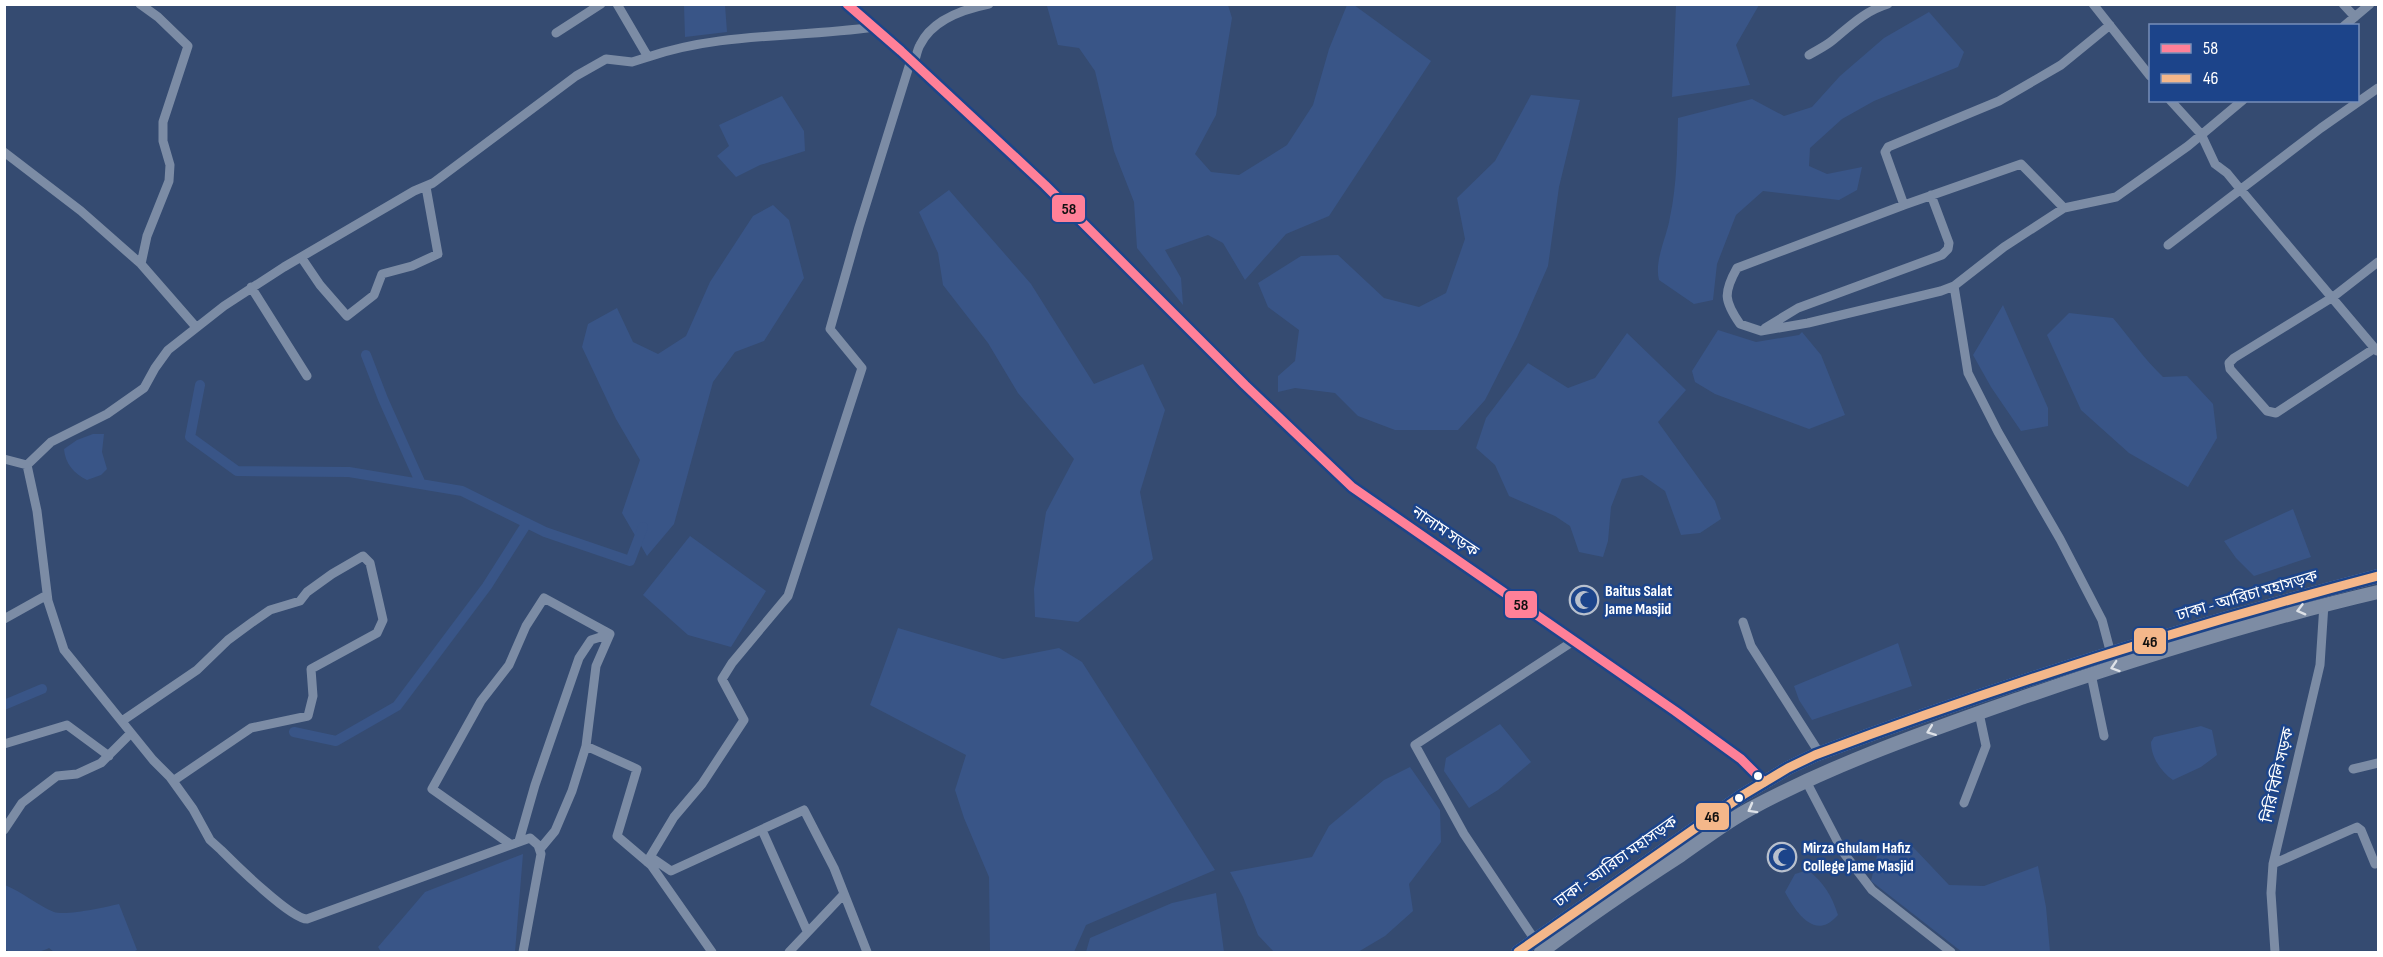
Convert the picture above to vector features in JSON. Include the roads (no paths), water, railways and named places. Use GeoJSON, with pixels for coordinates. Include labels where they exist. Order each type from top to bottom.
{"type":"FeatureCollection","features":[{"type":"Feature","properties":{"kind":"highway","name":"ঢাকা - আরিচা মহাসড়ক"},"geometry":{"type":"LineString","coordinates":[[1518,952],[1538,946],[1708,818],[1764,782],[1820,754],[2111,654],[2281,601],[2379,576]]}},
{"type":"Feature","properties":{"kind":"highway"},"geometry":{"type":"LineString","coordinates":[[1538,946],[1595,912],[1739,816],[1806,781],[1979,713],[2091,674],[2218,634],[2324,604],[2379,592]]}},
{"type":"Feature","properties":{"kind":"street"},"geometry":{"type":"LineString","coordinates":[[140,4],[158,17],[188,45],[163,122],[163,141],[170,165],[169,181],[147,236],[141,264]]}},
{"type":"Feature","properties":{"kind":"street"},"geometry":{"type":"LineString","coordinates":[[556,33],[601,4]]}},
{"type":"Feature","properties":{"kind":"street"},"geometry":{"type":"LineString","coordinates":[[617,4],[648,57]]}},
{"type":"Feature","properties":{"kind":"street","name":"নালাম সড়ক"},"geometry":{"type":"LineString","coordinates":[[847,4],[1045,185],[1245,385],[1347,483],[1730,750],[1764,782]]}},
{"type":"Feature","properties":{"kind":"street"},"geometry":{"type":"LineString","coordinates":[[649,863],[674,817],[702,784],[744,720],[722,679],[732,663],[788,596],[862,368],[830,329],[859,227],[920,44],[940,21],[973,7],[988,4]]}},
{"type":"Feature","properties":{"kind":"street"},"geometry":{"type":"LineString","coordinates":[[1809,55],[1833,41],[1847,27],[1873,9],[1888,4]]}},
{"type":"Feature","properties":{"kind":"street"},"geometry":{"type":"LineString","coordinates":[[2093,4],[2149,74]]}},
{"type":"Feature","properties":{"kind":"street"},"geometry":{"type":"LineString","coordinates":[[2343,4],[2355,17]]}},
{"type":"Feature","properties":{"kind":"street"},"geometry":{"type":"LineString","coordinates":[[2346,24],[2370,4]]}},
{"type":"Feature","properties":{"kind":"street"},"geometry":{"type":"LineString","coordinates":[[1904,205],[1885,156],[1888,147],[1999,101],[2061,65],[2110,25]]}},
{"type":"Feature","properties":{"kind":"street"},"geometry":{"type":"LineString","coordinates":[[27,465],[51,442],[107,414],[144,388],[154,368],[168,350],[251,287],[426,187],[576,76],[606,59],[632,62],[681,46],[723,39],[826,34],[874,27]]}},
{"type":"Feature","properties":{"kind":"street"},"geometry":{"type":"LineString","coordinates":[[2359,102],[2379,88]]}},
{"type":"Feature","properties":{"kind":"street"},"geometry":{"type":"LineString","coordinates":[[2172,102],[2201,134],[2215,164],[2227,173],[2333,297],[2377,351],[2276,413],[2266,411],[2230,369],[2229,363],[2333,297],[2379,262]]}},
{"type":"Feature","properties":{"kind":"street"},"geometry":{"type":"LineString","coordinates":[[2064,208],[2021,164],[1931,195],[1737,268],[1727,285],[1727,305],[1740,324],[1761,331],[1808,323],[1954,286],[2004,247],[2064,208],[2116,196],[2147,177],[2240,102]]}},
{"type":"Feature","properties":{"kind":"street"},"geometry":{"type":"LineString","coordinates":[[2168,245],[2321,128],[2359,102]]}},
{"type":"Feature","properties":{"kind":"street"},"geometry":{"type":"LineString","coordinates":[[4,152],[81,211],[141,264],[196,327]]}},
{"type":"Feature","properties":{"kind":"street"},"geometry":{"type":"LineString","coordinates":[[301,257],[320,285],[346,316],[374,295],[382,274],[411,266],[438,254],[426,187]]}},
{"type":"Feature","properties":{"kind":"street"},"geometry":{"type":"LineString","coordinates":[[1761,331],[1798,308],[1942,255],[1948,249],[1949,243],[1931,195]]}},
{"type":"Feature","properties":{"kind":"street"},"geometry":{"type":"LineString","coordinates":[[1954,286],[1968,373],[2102,620],[2111,654]]}},
{"type":"Feature","properties":{"kind":"street"},"geometry":{"type":"LineString","coordinates":[[251,287],[307,376]]}},
{"type":"Feature","properties":{"kind":"street"},"geometry":{"type":"LineString","coordinates":[[4,459],[27,465]]}},
{"type":"Feature","properties":{"kind":"street"},"geometry":{"type":"LineString","coordinates":[[27,465],[37,511],[47,595],[64,650],[173,781],[210,840],[253,880],[303,919],[316,918],[515,842],[530,838],[540,849]]}},
{"type":"Feature","properties":{"kind":"street"},"geometry":{"type":"LineString","coordinates":[[122,722],[197,670],[228,640],[270,610],[300,601],[332,574],[363,556],[370,563],[383,620],[377,633],[311,669],[313,696],[308,716],[251,728],[173,781]]}},
{"type":"Feature","properties":{"kind":"street"},"geometry":{"type":"LineString","coordinates":[[4,619],[47,595]]}},
{"type":"Feature","properties":{"kind":"street"},"geometry":{"type":"LineString","coordinates":[[515,842],[432,789],[481,701],[509,665],[526,626],[544,598],[610,634]]}},
{"type":"Feature","properties":{"kind":"street","name":"নিরি বিলি সড়ক"},"geometry":{"type":"LineString","coordinates":[[2275,952],[2271,893],[2273,864],[2320,665],[2324,604]]}},
{"type":"Feature","properties":{"kind":"street"},"geometry":{"type":"LineString","coordinates":[[1743,622],[1752,646],[1820,754]]}},
{"type":"Feature","properties":{"kind":"street"},"geometry":{"type":"LineString","coordinates":[[523,952],[540,862],[540,849],[555,831],[572,790],[586,746],[596,666],[610,634]]}},
{"type":"Feature","properties":{"kind":"street"},"geometry":{"type":"LineString","coordinates":[[515,842],[579,658],[591,640],[610,634]]}},
{"type":"Feature","properties":{"kind":"street"},"geometry":{"type":"LineString","coordinates":[[1538,946],[1464,834],[1415,745],[1575,640]]}},
{"type":"Feature","properties":{"kind":"street"},"geometry":{"type":"LineString","coordinates":[[2091,674],[2104,736]]}},
{"type":"Feature","properties":{"kind":"street"},"geometry":{"type":"LineString","coordinates":[[1964,803],[1986,746],[1979,713]]}},
{"type":"Feature","properties":{"kind":"street"},"geometry":{"type":"LineString","coordinates":[[4,744],[68,725],[108,756]]}},
{"type":"Feature","properties":{"kind":"street"},"geometry":{"type":"LineString","coordinates":[[4,830],[22,803],[57,776],[76,774],[101,763],[131,733]]}},
{"type":"Feature","properties":{"kind":"street"},"geometry":{"type":"LineString","coordinates":[[586,746],[637,769],[617,836],[649,863],[712,952]]}},
{"type":"Feature","properties":{"kind":"street"},"geometry":{"type":"LineString","coordinates":[[2353,769],[2379,763]]}},
{"type":"Feature","properties":{"kind":"street"},"geometry":{"type":"LineString","coordinates":[[1806,781],[1843,852],[1872,890],[1951,952]]}},
{"type":"Feature","properties":{"kind":"street"},"geometry":{"type":"LineString","coordinates":[[649,863],[655,860],[671,871],[804,810],[844,894],[867,952]]}},
{"type":"Feature","properties":{"kind":"street"},"geometry":{"type":"LineString","coordinates":[[2273,864],[2357,828],[2361,830],[2375,864]]}},
{"type":"Feature","properties":{"kind":"street"},"geometry":{"type":"LineString","coordinates":[[762,830],[807,931]]}},
{"type":"Feature","properties":{"kind":"street"},"geometry":{"type":"LineString","coordinates":[[789,952],[844,894]]}},
{"type":"Feature","properties":{"kind":"water"},"geometry":{"type":"Polygon","coordinates":[[[1055,4],[1228,5],[1232,18],[1216,115],[1195,154],[1211,172],[1239,175],[1287,145],[1313,105],[1329,49],[1347,5],[1354,5],[1431,61],[1329,216],[1286,234],[1245,280],[1223,243],[1208,235],[1165,250],[1181,278],[1183,305],[1137,248],[1134,202],[1114,151],[1095,71],[1079,48],[1058,45],[1047,6],[1055,4]]]}},
{"type":"Feature","properties":{"kind":"water"},"geometry":{"type":"Polygon","coordinates":[[[684,5],[725,5],[727,32],[685,37],[684,5]]]}},
{"type":"Feature","properties":{"kind":"water"},"geometry":{"type":"Polygon","coordinates":[[[1676,5],[1759,5],[1736,45],[1750,85],[1672,97],[1676,5]]]}},
{"type":"Feature","properties":{"kind":"water"},"geometry":{"type":"Polygon","coordinates":[[[1929,12],[1964,52],[1958,67],[1874,101],[1842,119],[1810,148],[1809,166],[1827,174],[1862,167],[1857,190],[1839,200],[1763,191],[1736,215],[1717,264],[1713,300],[1694,304],[1659,280],[1659,257],[1674,192],[1678,118],[1752,99],[1784,116],[1812,107],[1840,76],[1884,38],[1929,12]]]}},
{"type":"Feature","properties":{"kind":"water"},"geometry":{"type":"Polygon","coordinates":[[[1531,95],[1580,100],[1559,187],[1548,266],[1517,337],[1485,400],[1458,430],[1395,430],[1358,416],[1335,393],[1295,388],[1278,392],[1278,376],[1295,361],[1299,330],[1268,307],[1258,283],[1301,256],[1338,255],[1384,298],[1419,307],[1446,293],[1465,239],[1457,198],[1495,161],[1531,95]]]}},
{"type":"Feature","properties":{"kind":"water"},"geometry":{"type":"Polygon","coordinates":[[[782,96],[804,131],[805,151],[760,165],[736,177],[717,156],[729,146],[719,125],[782,96]]]}},
{"type":"Feature","properties":{"kind":"water"},"geometry":{"type":"Polygon","coordinates":[[[949,190],[1031,284],[1094,384],[1143,364],[1165,410],[1140,492],[1153,559],[1078,622],[1035,617],[1034,589],[1046,512],[1074,459],[1018,393],[988,343],[943,285],[938,253],[919,212],[949,190]]]}},
{"type":"Feature","properties":{"kind":"water"},"geometry":{"type":"Polygon","coordinates":[[[773,205],[789,220],[804,278],[764,341],[735,352],[713,382],[674,524],[647,556],[622,513],[640,460],[616,419],[582,347],[588,324],[617,308],[633,342],[658,354],[686,336],[710,282],[753,216],[773,205]]]}},
{"type":"Feature","properties":{"kind":"water"},"geometry":{"type":"Polygon","coordinates":[[[2003,305],[2048,408],[2048,426],[2021,431],[1991,387],[1973,355],[2003,305]]]}},
{"type":"Feature","properties":{"kind":"water"},"geometry":{"type":"Polygon","coordinates":[[[2069,313],[2113,318],[2163,377],[2187,376],[2213,404],[2217,438],[2188,487],[2129,453],[2081,410],[2047,335],[2069,313]]]}},
{"type":"Feature","properties":{"kind":"water"},"geometry":{"type":"Polygon","coordinates":[[[1718,330],[1756,342],[1799,335],[1802,332],[1821,355],[1845,415],[1809,429],[1715,394],[1695,382],[1692,371],[1718,330]]]}},
{"type":"Feature","properties":{"kind":"water"},"geometry":{"type":"Polygon","coordinates":[[[1627,333],[1686,390],[1658,422],[1715,501],[1721,519],[1700,533],[1681,535],[1665,491],[1642,475],[1622,479],[1611,507],[1608,541],[1603,557],[1579,552],[1570,526],[1555,516],[1509,496],[1495,465],[1476,448],[1486,418],[1528,363],[1568,388],[1595,378],[1627,333]]]}},
{"type":"Feature","properties":{"kind":"water"},"geometry":{"type":"Polygon","coordinates":[[[93,434],[104,434],[102,452],[107,469],[101,475],[87,480],[71,468],[64,449],[77,440],[93,434]]]}},
{"type":"Feature","properties":{"kind":"water"},"geometry":{"type":"Polygon","coordinates":[[[2293,509],[2311,557],[2254,576],[2236,558],[2224,541],[2293,509]]]}},
{"type":"Feature","properties":{"kind":"water"},"geometry":{"type":"Polygon","coordinates":[[[690,536],[766,591],[731,647],[688,635],[643,595],[690,536]]]}},
{"type":"Feature","properties":{"kind":"water"},"geometry":{"type":"Polygon","coordinates":[[[898,628],[1003,659],[1059,648],[1082,662],[1215,870],[1086,925],[1074,952],[990,952],[989,877],[964,818],[955,790],[966,755],[870,705],[898,628]]]}},
{"type":"Feature","properties":{"kind":"water"},"geometry":{"type":"Polygon","coordinates":[[[1898,643],[1912,686],[1812,720],[1799,700],[1794,686],[1898,643]]]}},
{"type":"Feature","properties":{"kind":"water"},"geometry":{"type":"Polygon","coordinates":[[[1500,724],[1531,762],[1498,790],[1469,808],[1444,771],[1446,758],[1500,724]]]}},
{"type":"Feature","properties":{"kind":"water"},"geometry":{"type":"Polygon","coordinates":[[[2201,726],[2212,730],[2217,755],[2201,767],[2173,780],[2158,764],[2151,742],[2154,737],[2201,726]]]}},
{"type":"Feature","properties":{"kind":"water"},"geometry":{"type":"Polygon","coordinates":[[[1410,767],[1440,810],[1441,842],[1409,884],[1413,911],[1385,936],[1358,952],[1274,952],[1258,935],[1230,872],[1312,857],[1329,826],[1384,780],[1410,767]]]}},
{"type":"Feature","properties":{"kind":"water"},"geometry":{"type":"Polygon","coordinates":[[[1880,843],[1913,847],[1949,885],[1984,886],[2038,866],[2046,907],[2050,952],[1962,952],[1871,881],[1880,843]]]}},
{"type":"Feature","properties":{"kind":"water"},"geometry":{"type":"Polygon","coordinates":[[[523,854],[515,952],[381,952],[378,947],[425,892],[523,854]]]}},
{"type":"Feature","properties":{"kind":"water"},"geometry":{"type":"Polygon","coordinates":[[[1808,870],[1823,885],[1838,915],[1827,924],[1820,926],[1807,921],[1796,910],[1785,892],[1795,874],[1808,870]]]}},
{"type":"Feature","properties":{"kind":"water"},"geometry":{"type":"Polygon","coordinates":[[[5,885],[42,906],[60,913],[119,904],[137,950],[133,952],[54,952],[49,948],[27,954],[9,951],[5,949],[5,885]]]}},
{"type":"Feature","properties":{"kind":"water"},"geometry":{"type":"Polygon","coordinates":[[[1216,893],[1224,952],[1086,952],[1090,938],[1172,903],[1216,893]]]}},
{"type":"Feature","properties":{"kind":"waterway"},"geometry":{"type":"LineString","coordinates":[[366,355],[421,484]]}},
{"type":"Feature","properties":{"kind":"waterway"},"geometry":{"type":"LineString","coordinates":[[200,385],[190,437],[237,471],[349,472],[462,491],[545,532],[630,561],[643,527]]}},
{"type":"Feature","properties":{"kind":"waterway"},"geometry":{"type":"LineString","coordinates":[[294,732],[336,741],[397,706],[487,586],[527,523]]}},
{"type":"Feature","properties":{"kind":"waterway"},"geometry":{"type":"LineString","coordinates":[[4,705],[42,689]]}},
{"type":"Feature","properties":{"kind":"place","name":"Baitus Salat Jame Masjid"},"geometry":{"type":"Point","coordinates":[1584,600]}},
{"type":"Feature","properties":{"kind":"place","name":"Mirza Ghulam Hafiz College Jame Masjid"},"geometry":{"type":"Point","coordinates":[1782,857]}}]}
